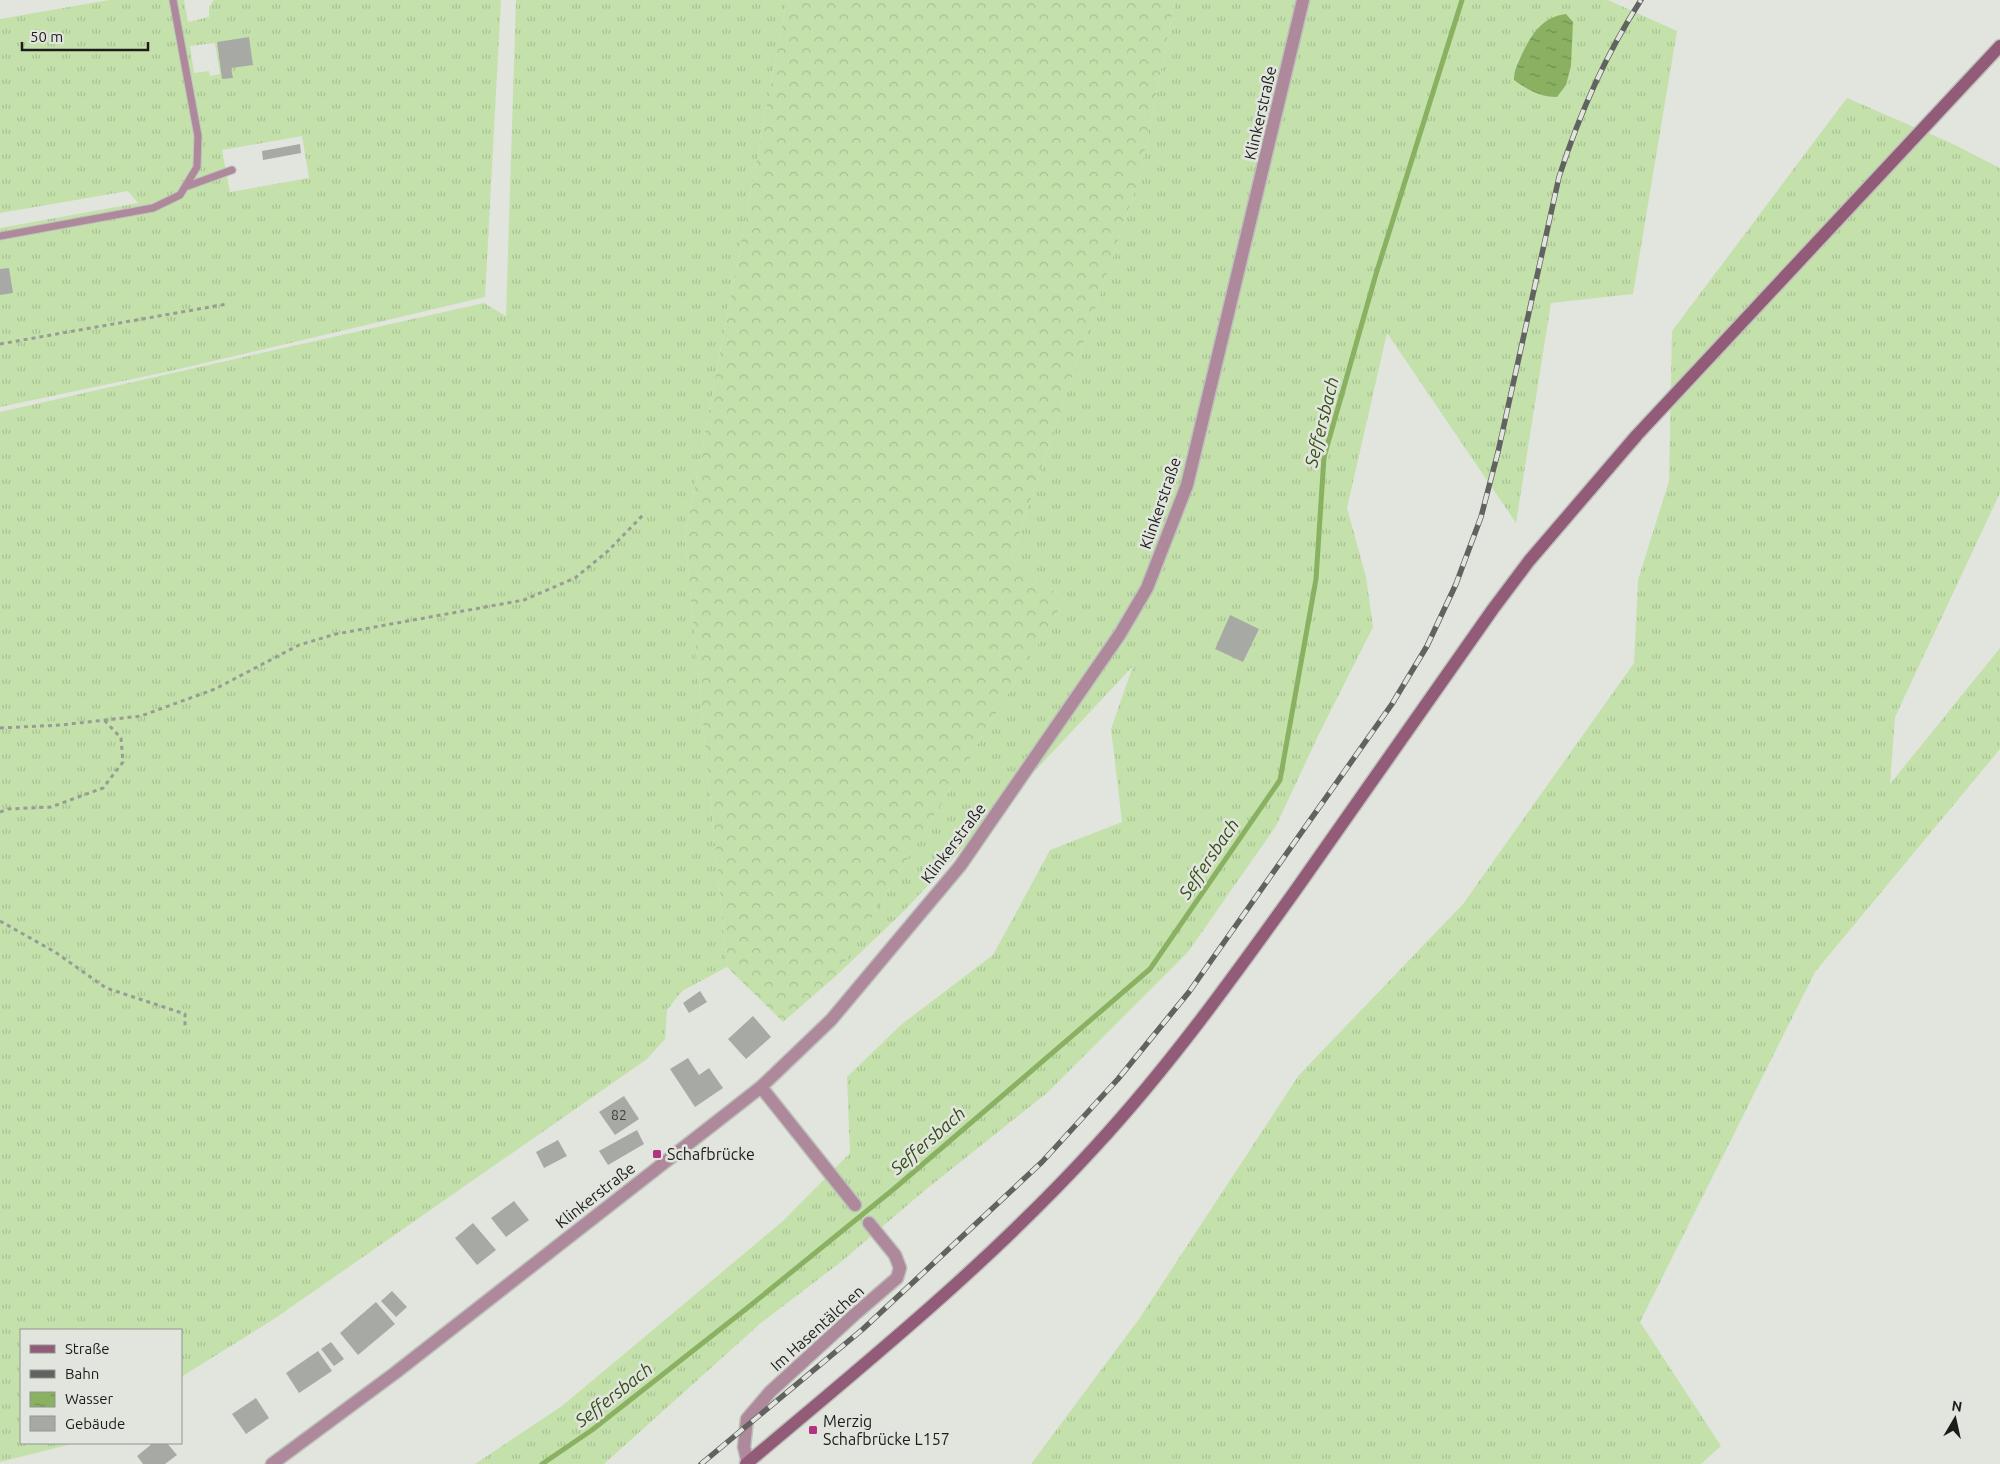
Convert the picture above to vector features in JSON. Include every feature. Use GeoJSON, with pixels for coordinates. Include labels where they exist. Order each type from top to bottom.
{"type":"FeatureCollection","features":[{"type":"Feature","properties":{"kind":"main road"},"geometry":{"type":"LineString","coordinates":[[747,1463],[842,1385],[985,1258],[1037,1208],[1100,1142],[1141,1095],[1229,983],[1493,609],[1529,561],[1637,435],[2000,46]]}},
{"type":"Feature","properties":{"kind":"street","name":"Klinkerstraße"},"geometry":{"type":"LineString","coordinates":[[272,1464],[394,1372],[760,1087],[831,1020],[960,866],[1120,634],[1147,588],[1187,485],[1303,0]]}},
{"type":"Feature","properties":{"kind":"street"},"geometry":{"type":"LineString","coordinates":[[760,1087],[855,1205]]}},
{"type":"Feature","properties":{"kind":"street","name":"Im Hasentälchen"},"geometry":{"type":"LineString","coordinates":[[747,1463],[744,1448],[747,1419],[770,1392],[897,1278],[900,1268],[895,1255],[869,1223]]}},
{"type":"Feature","properties":{"kind":"lane"},"geometry":{"type":"LineString","coordinates":[[0,236],[153,208],[180,195],[197,167],[198,136],[173,0]]}},
{"type":"Feature","properties":{"kind":"lane"},"geometry":{"type":"LineString","coordinates":[[185,187],[232,170]]}},
{"type":"Feature","properties":{"kind":"path"},"geometry":{"type":"LineString","coordinates":[[0,344],[227,304]]}},
{"type":"Feature","properties":{"kind":"path"},"geometry":{"type":"LineString","coordinates":[[0,728],[61,725],[141,716],[215,689],[298,645],[336,634],[524,600],[575,578],[608,551],[644,514]]}},
{"type":"Feature","properties":{"kind":"path"},"geometry":{"type":"LineString","coordinates":[[0,812],[8,809],[51,807],[103,788],[123,762],[121,738],[104,720]]}},
{"type":"Feature","properties":{"kind":"path"},"geometry":{"type":"LineString","coordinates":[[0,921],[54,952],[106,988],[185,1014],[185,1026]]}},
{"type":"Feature","properties":{"kind":"green space"},"geometry":{"type":"Polygon","coordinates":[[[109,0],[184,0],[188,22],[209,17],[209,7],[214,0],[501,0],[485,297],[175,370],[0,407],[0,228],[138,203],[128,191],[0,213],[0,19],[109,0]],[[215,43],[190,46],[194,73],[209,71],[210,76],[220,74],[215,43]],[[302,136],[222,150],[230,192],[309,178],[302,136]]]}},
{"type":"Feature","properties":{"kind":"green space"},"geometry":{"type":"Polygon","coordinates":[[[516,0],[787,0],[685,538],[727,967],[682,991],[667,1010],[665,1039],[647,1059],[274,1319],[182,1376],[182,1329],[20,1329],[20,1444],[72,1444],[0,1462],[0,412],[484,303],[506,316],[516,0]]]}},
{"type":"Feature","properties":{"kind":"green space"},"geometry":{"type":"Polygon","coordinates":[[[787,0],[1175,0],[1139,179],[1011,558],[1065,600],[837,975],[783,1022],[727,967],[685,538],[787,0]]]}},
{"type":"Feature","properties":{"kind":"green space"},"geometry":{"type":"Polygon","coordinates":[[[1175,0],[1608,0],[1677,31],[1633,294],[1551,303],[1516,523],[1387,333],[1347,508],[1366,577],[1373,627],[1318,736],[1276,826],[1188,952],[1047,1093],[924,1191],[841,1262],[762,1322],[604,1464],[475,1464],[562,1406],[783,1221],[850,1153],[847,1077],[902,1024],[993,955],[1050,850],[1122,822],[1111,729],[1133,666],[903,912],[837,975],[1065,600],[1011,558],[1139,179],[1175,0]]]}},
{"type":"Feature","properties":{"kind":"green space"},"geometry":{"type":"Polygon","coordinates":[[[1847,98],[1951,143],[2000,168],[2000,493],[1895,717],[1890,784],[2000,648],[2000,749],[1815,972],[1640,1322],[1721,1446],[1701,1464],[1031,1464],[1139,1319],[1299,1075],[1463,904],[1634,663],[1638,580],[1669,481],[1672,331],[1847,98]]]}},
{"type":"Feature","properties":{"kind":"water"},"geometry":{"type":"Polygon","coordinates":[[[1566,14],[1573,22],[1571,66],[1566,85],[1557,97],[1529,90],[1514,80],[1515,70],[1522,54],[1534,33],[1544,23],[1566,14]]]}},
{"type":"Feature","properties":{"kind":"building"},"geometry":{"type":"Polygon","coordinates":[[[249,37],[253,65],[231,68],[233,78],[222,79],[217,42],[249,37]]]}},
{"type":"Feature","properties":{"kind":"building"},"geometry":{"type":"Polygon","coordinates":[[[300,144],[301,153],[263,160],[262,151],[300,144]]]}},
{"type":"Feature","properties":{"kind":"building"},"geometry":{"type":"Polygon","coordinates":[[[9,268],[13,293],[0,295],[0,269],[9,268]]]}},
{"type":"Feature","properties":{"kind":"building"},"geometry":{"type":"Polygon","coordinates":[[[1230,615],[1259,629],[1243,662],[1215,649],[1230,615]]]}},
{"type":"Feature","properties":{"kind":"building"},"geometry":{"type":"Polygon","coordinates":[[[700,991],[707,1002],[689,1013],[683,1003],[700,991]]]}},
{"type":"Feature","properties":{"kind":"building"},"geometry":{"type":"Polygon","coordinates":[[[753,1016],[771,1037],[746,1059],[728,1039],[753,1016]]]}},
{"type":"Feature","properties":{"kind":"building"},"geometry":{"type":"Polygon","coordinates":[[[688,1058],[699,1075],[709,1068],[723,1088],[695,1107],[670,1069],[688,1058]]]}},
{"type":"Feature","properties":{"kind":"building"},"geometry":{"type":"Polygon","coordinates":[[[624,1096],[639,1119],[615,1135],[599,1112],[624,1096]]]}},
{"type":"Feature","properties":{"kind":"building"},"geometry":{"type":"Polygon","coordinates":[[[637,1130],[644,1144],[608,1165],[599,1151],[637,1130]]]}},
{"type":"Feature","properties":{"kind":"building"},"geometry":{"type":"Polygon","coordinates":[[[558,1140],[567,1156],[544,1168],[536,1152],[558,1140]]]}},
{"type":"Feature","properties":{"kind":"building"},"geometry":{"type":"Polygon","coordinates":[[[514,1201],[529,1220],[506,1237],[491,1218],[514,1201]]]}},
{"type":"Feature","properties":{"kind":"building"},"geometry":{"type":"Polygon","coordinates":[[[473,1223],[496,1250],[477,1265],[455,1238],[473,1223]]]}},
{"type":"Feature","properties":{"kind":"building"},"geometry":{"type":"Polygon","coordinates":[[[392,1291],[407,1307],[396,1317],[381,1301],[392,1291]]]}},
{"type":"Feature","properties":{"kind":"building"},"geometry":{"type":"Polygon","coordinates":[[[376,1302],[395,1324],[358,1355],[340,1333],[376,1302]]]}},
{"type":"Feature","properties":{"kind":"building"},"geometry":{"type":"Polygon","coordinates":[[[331,1342],[344,1359],[334,1366],[321,1349],[331,1342]]]}},
{"type":"Feature","properties":{"kind":"building"},"geometry":{"type":"Polygon","coordinates":[[[318,1351],[332,1371],[299,1393],[286,1373],[318,1351]]]}},
{"type":"Feature","properties":{"kind":"building"},"geometry":{"type":"Polygon","coordinates":[[[256,1398],[269,1418],[246,1434],[232,1414],[256,1398]]]}},
{"type":"Feature","properties":{"kind":"building"},"geometry":{"type":"Polygon","coordinates":[[[152,1444],[168,1444],[177,1455],[165,1464],[143,1464],[137,1456],[152,1444]]]}},
{"type":"Feature","properties":{"kind":"waterway","name":"Seffersbach"},"geometry":{"type":"LineString","coordinates":[[542,1464],[592,1430],[746,1309],[895,1188],[1150,969],[1280,780],[1316,579],[1324,457],[1376,274],[1462,0]]}},
{"type":"Feature","properties":{"kind":"railway"},"geometry":{"type":"LineString","coordinates":[[701,1464],[863,1329],[1042,1162],[1118,1079],[1189,992],[1392,704],[1427,646],[1456,584],[1481,517],[1498,452],[1559,177],[1575,131],[1594,86],[1616,42],[1641,0]]}},
{"type":"Feature","properties":{"kind":"place","name":"Schafbrücke"},"geometry":{"type":"Point","coordinates":[657,1154]}},
{"type":"Feature","properties":{"kind":"place","name":"Merzig Schafbrücke L157"},"geometry":{"type":"Point","coordinates":[813,1430]}}]}
